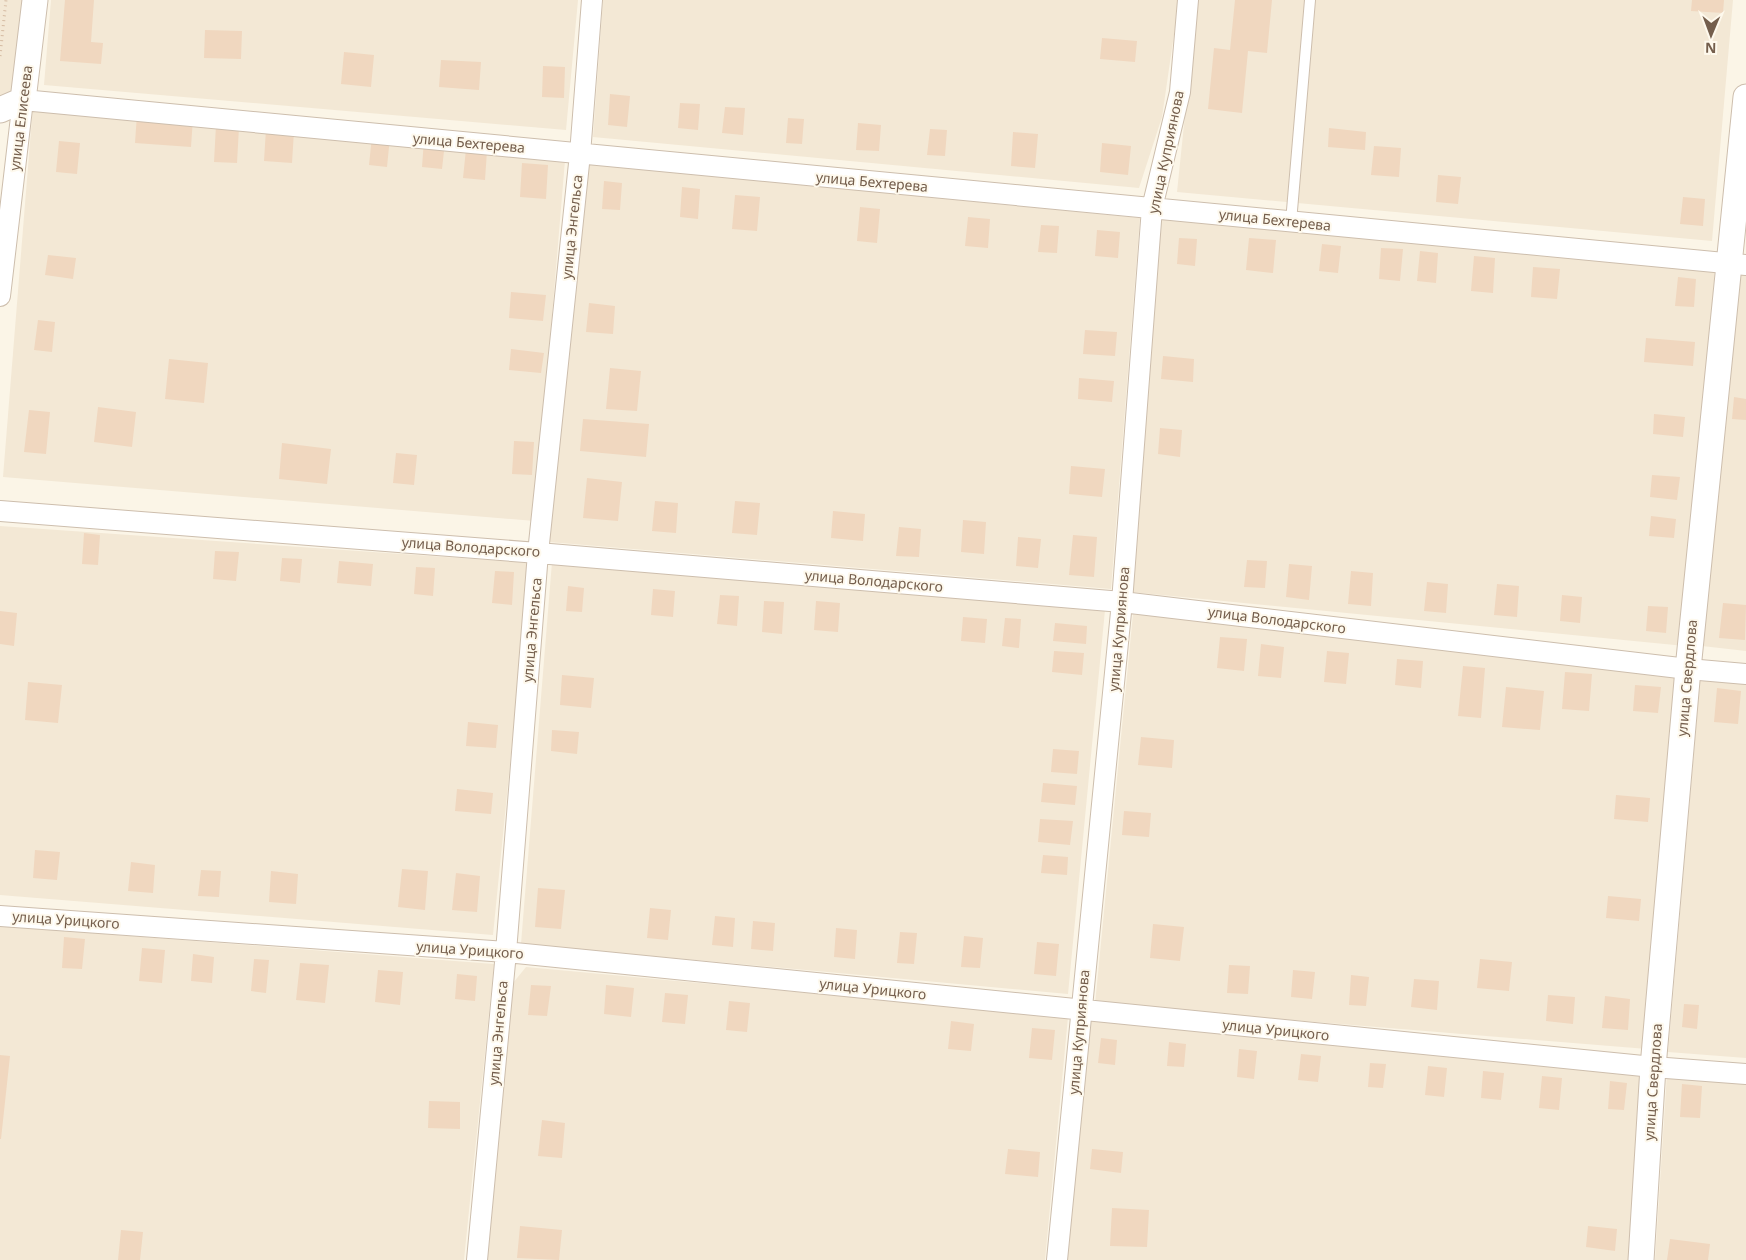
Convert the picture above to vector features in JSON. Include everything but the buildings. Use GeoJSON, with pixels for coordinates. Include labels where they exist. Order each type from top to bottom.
{"type":"FeatureCollection","features":[{"type":"Feature","properties":{"kind":"street","name":"улица Елисеева"},"geometry":{"type":"LineString","coordinates":[[0,296],[35,0]]}},
{"type":"Feature","properties":{"kind":"street","name":"улица Энгельса"},"geometry":{"type":"LineString","coordinates":[[477,1260],[506,952],[538,553],[580,154],[592,0]]}},
{"type":"Feature","properties":{"kind":"street","name":"улица Куприянова"},"geometry":{"type":"LineString","coordinates":[[1057,1260],[1122,602],[1152,208],[1180,92],[1188,0]]}},
{"type":"Feature","properties":{"kind":"street","name":"улица Свердлова"},"geometry":{"type":"LineString","coordinates":[[1641,1260],[1654,1067],[1688,669],[1738,265],[1746,98]]}},
{"type":"Feature","properties":{"kind":"street","name":"улица Бехтерева"},"geometry":{"type":"LineString","coordinates":[[0,110],[23,100],[1738,265]]}},
{"type":"Feature","properties":{"kind":"street","name":"улица Володарского"},"geometry":{"type":"LineString","coordinates":[[0,512],[538,553],[1122,602],[1688,669],[1746,674]]}},
{"type":"Feature","properties":{"kind":"street","name":"улица Урицкого"},"geometry":{"type":"LineString","coordinates":[[0,916],[506,952],[1654,1067],[1746,1074]]}},
{"type":"Feature","properties":{"kind":"lane"},"geometry":{"type":"LineString","coordinates":[[1291,222],[1310,0]]}},
{"type":"Feature","properties":{"kind":"path"},"geometry":{"type":"LineString","coordinates":[[0,56],[6,0]]}},
{"type":"Feature","properties":{"kind":"shaded area"},"geometry":{"type":"Polygon","coordinates":[[[0,0],[31,0],[20,101],[0,99],[0,0]]]}},
{"type":"Feature","properties":{"kind":"shaded area"},"geometry":{"type":"Polygon","coordinates":[[[51,0],[578,0],[566,130],[44,85],[51,0]]]}},
{"type":"Feature","properties":{"kind":"shaded area"},"geometry":{"type":"Polygon","coordinates":[[[603,0],[1179,0],[1162,117],[1139,188],[593,137],[603,0]]]}},
{"type":"Feature","properties":{"kind":"shaded area"},"geometry":{"type":"Polygon","coordinates":[[[1197,0],[1733,0],[1712,241],[1177,192],[1197,0]]]}},
{"type":"Feature","properties":{"kind":"shaded area"},"geometry":{"type":"Polygon","coordinates":[[[33,105],[566,148],[535,521],[3,477],[33,105]]]}},
{"type":"Feature","properties":{"kind":"shaded area"},"geometry":{"type":"Polygon","coordinates":[[[586,163],[1140,218],[1111,589],[549,542],[586,163]]]}},
{"type":"Feature","properties":{"kind":"shaded area"},"geometry":{"type":"Polygon","coordinates":[[[1161,217],[1715,268],[1685,646],[1131,592],[1161,217]]]}},
{"type":"Feature","properties":{"kind":"shaded area"},"geometry":{"type":"Polygon","coordinates":[[[1736,267],[1746,268],[1746,651],[1702,646],[1736,267]]]}},
{"type":"Feature","properties":{"kind":"shaded area"},"geometry":{"type":"Polygon","coordinates":[[[0,526],[530,563],[493,935],[0,895],[0,526]]]}},
{"type":"Feature","properties":{"kind":"shaded area"},"geometry":{"type":"Polygon","coordinates":[[[552,562],[1105,610],[1068,994],[521,944],[552,562]]]}},
{"type":"Feature","properties":{"kind":"shaded area"},"geometry":{"type":"Polygon","coordinates":[[[1133,614],[1677,670],[1647,1049],[1095,1004],[1133,614]]]}},
{"type":"Feature","properties":{"kind":"shaded area"},"geometry":{"type":"Polygon","coordinates":[[[1701,670],[1746,675],[1746,1058],[1668,1052],[1701,670]]]}},
{"type":"Feature","properties":{"kind":"shaded area"},"geometry":{"type":"Polygon","coordinates":[[[0,926],[494,964],[464,1260],[0,1260],[0,926]]]}},
{"type":"Feature","properties":{"kind":"shaded area"},"geometry":{"type":"Polygon","coordinates":[[[526,967],[1068,1017],[1045,1260],[487,1260],[513,983],[526,967]]]}},
{"type":"Feature","properties":{"kind":"shaded area"},"geometry":{"type":"Polygon","coordinates":[[[1087,1017],[1643,1064],[1631,1260],[1064,1260],[1087,1017]]]}},
{"type":"Feature","properties":{"kind":"shaded area"},"geometry":{"type":"Polygon","coordinates":[[[1667,1073],[1746,1079],[1746,1260],[1655,1260],[1667,1073]]]}}]}
